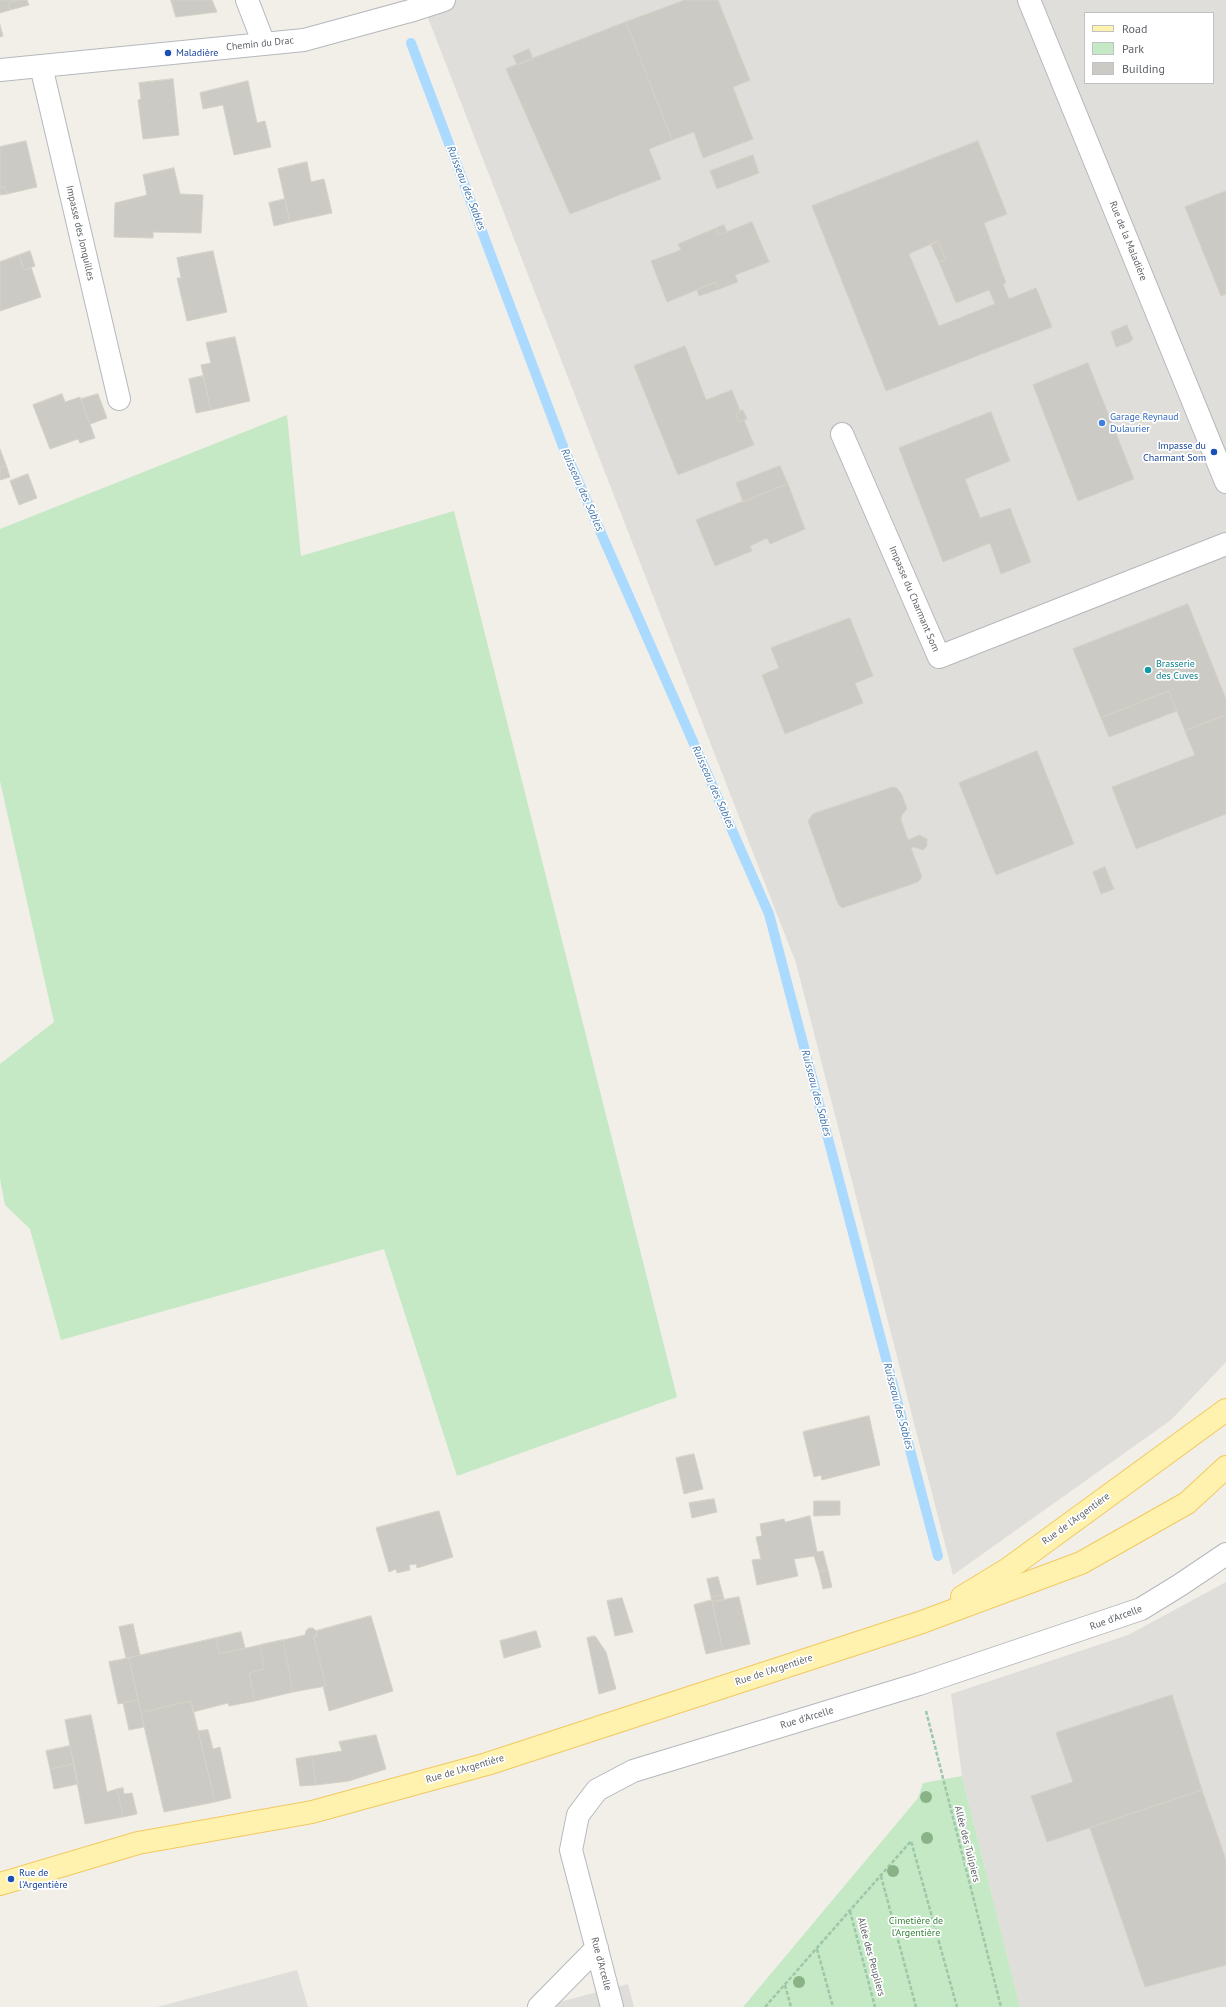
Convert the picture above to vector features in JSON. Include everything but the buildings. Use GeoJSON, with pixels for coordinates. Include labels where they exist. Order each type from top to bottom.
{"type":"FeatureCollection","features":[{"type":"Feature","properties":{"kind":"main road","name":"Rue de l'Argentière"},"geometry":{"type":"LineString","coordinates":[[922,1622],[1008,1569],[1226,1410]]}},
{"type":"Feature","properties":{"kind":"main road","name":"Rue de l'Argentière"},"geometry":{"type":"LineString","coordinates":[[0,1884],[138,1843],[312,1812],[487,1764],[922,1622],[1081,1563],[1187,1503],[1226,1467]]}},
{"type":"Feature","properties":{"kind":"street"},"geometry":{"type":"LineString","coordinates":[[247,0],[264,44]]}},
{"type":"Feature","properties":{"kind":"street","name":"Chemin du Drac"},"geometry":{"type":"LineString","coordinates":[[0,70],[304,40],[410,12],[444,0]]}},
{"type":"Feature","properties":{"kind":"street","name":"Rue de la Maladière"},"geometry":{"type":"LineString","coordinates":[[1029,0],[1226,482]]}},
{"type":"Feature","properties":{"kind":"street","name":"Impasse des Jonquilles"},"geometry":{"type":"LineString","coordinates":[[41,66],[119,399]]}},
{"type":"Feature","properties":{"kind":"street","name":"Impasse du Charmant Som"},"geometry":{"type":"LineString","coordinates":[[842,434],[939,657],[1226,544]]}},
{"type":"Feature","properties":{"kind":"street","name":"Rue d'Arcelle"},"geometry":{"type":"LineString","coordinates":[[612,2007],[571,1850],[578,1815],[597,1790],[633,1771],[919,1684],[1141,1610],[1180,1586],[1226,1554]]}},
{"type":"Feature","properties":{"kind":"street"},"geometry":{"type":"LineString","coordinates":[[539,2007],[597,1948]]}},
{"type":"Feature","properties":{"kind":"path","name":"Allée des Tulipiers"},"geometry":{"type":"LineString","coordinates":[[919,1684],[1001,2007]]}},
{"type":"Feature","properties":{"kind":"path"},"geometry":{"type":"LineString","coordinates":[[765,2007],[911,1841],[957,2007]]}},
{"type":"Feature","properties":{"kind":"path"},"geometry":{"type":"LineString","coordinates":[[881,1876],[916,2007]]}},
{"type":"Feature","properties":{"kind":"path","name":"Allée des Peupliers"},"geometry":{"type":"LineString","coordinates":[[850,1910],[875,2007]]}},
{"type":"Feature","properties":{"kind":"path"},"geometry":{"type":"LineString","coordinates":[[817,1948],[833,2007]]}},
{"type":"Feature","properties":{"kind":"path"},"geometry":{"type":"LineString","coordinates":[[785,1985],[791,2007]]}},
{"type":"Feature","properties":{"kind":"shaded area"},"geometry":{"type":"Polygon","coordinates":[[[421,0],[1226,0],[1226,1362],[1171,1420],[953,1575],[796,963],[421,0]]]}},
{"type":"Feature","properties":{"kind":"shaded area"},"geometry":{"type":"Polygon","coordinates":[[[1226,1582],[1226,2007],[1020,2007],[962,1776],[951,1694],[1128,1635],[1226,1582]]]}},
{"type":"Feature","properties":{"kind":"shaded area"},"geometry":{"type":"Polygon","coordinates":[[[297,1970],[308,2007],[157,2007],[297,1970]]]}},
{"type":"Feature","properties":{"kind":"shaded area"},"geometry":{"type":"Polygon","coordinates":[[[628,1984],[634,2007],[540,2007],[628,1984]]]}},
{"type":"Feature","properties":{"kind":"green space"},"geometry":{"type":"Polygon","coordinates":[[[287,415],[301,556],[454,511],[677,1397],[457,1476],[384,1249],[61,1340],[30,1229],[5,1205],[0,1179],[0,1064],[54,1022],[0,781],[0,529],[287,415]]]}},
{"type":"Feature","properties":{"kind":"green space","name":"Cimetière de l'Argentière"},"geometry":{"type":"Polygon","coordinates":[[[962,1776],[1020,2007],[743,2007],[918,1798],[923,1783],[962,1776]]]}},
{"type":"Feature","properties":{"kind":"waterway","name":"Ruisseau des Sables"},"geometry":{"type":"LineString","coordinates":[[411,43],[564,449],[769,914],[938,1556]]}},
{"type":"Feature","properties":{"kind":"place","name":"Maladière"},"geometry":{"type":"Point","coordinates":[168,53]}},
{"type":"Feature","properties":{"kind":"place","name":"Garage Reynaud Dulaurier"},"geometry":{"type":"Point","coordinates":[1102,423]}},
{"type":"Feature","properties":{"kind":"place","name":"Impasse du Charmant Som"},"geometry":{"type":"Point","coordinates":[1214,452]}},
{"type":"Feature","properties":{"kind":"place","name":"Brasserie des Cuves"},"geometry":{"type":"Point","coordinates":[1148,670]}},
{"type":"Feature","properties":{"kind":"place","name":"Rue de l'Argentière"},"geometry":{"type":"Point","coordinates":[11,1879]}}]}
